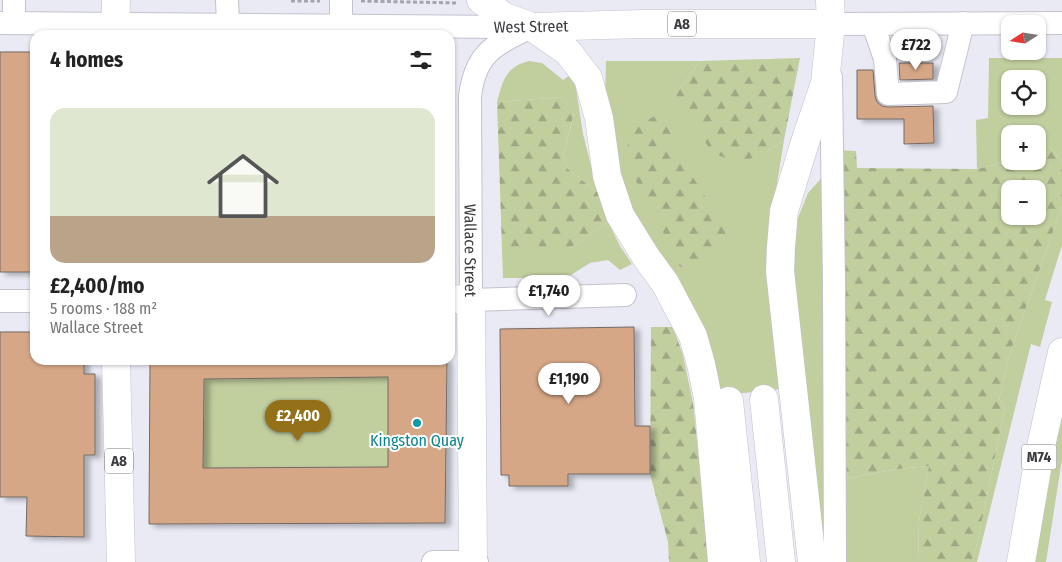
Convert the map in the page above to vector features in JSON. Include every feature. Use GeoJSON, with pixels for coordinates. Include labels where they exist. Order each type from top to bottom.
{"type":"FeatureCollection","features":[{"type":"Feature","properties":{"kind":"main road","name":"A8"},"geometry":{"type":"LineString","coordinates":[[481,0],[505,17],[532,27]]}},
{"type":"Feature","properties":{"kind":"main road","name":"West Street"},"geometry":{"type":"LineString","coordinates":[[532,27],[644,24],[831,12]]}},
{"type":"Feature","properties":{"kind":"main road"},"geometry":{"type":"LineString","coordinates":[[812,562],[780,271],[780,247],[784,211],[825,83],[831,12]]}},
{"type":"Feature","properties":{"kind":"main road"},"geometry":{"type":"LineString","coordinates":[[532,27],[568,52],[588,78],[599,118],[606,176],[620,215],[665,283],[693,336],[708,398],[722,562]]}},
{"type":"Feature","properties":{"kind":"main road","name":"Wallace Street"},"geometry":{"type":"LineString","coordinates":[[460,299],[475,562]]}},
{"type":"Feature","properties":{"kind":"main road","name":"M74"},"geometry":{"type":"LineString","coordinates":[[1020,562],[1040,446],[1062,352]]}},
{"type":"Feature","properties":{"kind":"main road","name":"A8"},"geometry":{"type":"LineString","coordinates":[[116,365],[121,562]]}},
{"type":"Feature","properties":{"kind":"main road"},"geometry":{"type":"LineString","coordinates":[[764,399],[781,562]]}},
{"type":"Feature","properties":{"kind":"main road"},"geometry":{"type":"LineString","coordinates":[[729,401],[746,562]]}},
{"type":"Feature","properties":{"kind":"street"},"geometry":{"type":"LineString","coordinates":[[7,23],[14,0]]}},
{"type":"Feature","properties":{"kind":"street"},"geometry":{"type":"LineString","coordinates":[[227,0],[228,24]]}},
{"type":"Feature","properties":{"kind":"street"},"geometry":{"type":"LineString","coordinates":[[341,0],[355,28]]}},
{"type":"Feature","properties":{"kind":"street"},"geometry":{"type":"LineString","coordinates":[[831,12],[836,562]]}},
{"type":"Feature","properties":{"kind":"street","name":"West Street"},"geometry":{"type":"LineString","coordinates":[[831,12],[873,24],[1062,22]]}},
{"type":"Feature","properties":{"kind":"street","name":"West Street"},"geometry":{"type":"LineString","coordinates":[[7,23],[115,20],[355,28],[532,27]]}},
{"type":"Feature","properties":{"kind":"street"},"geometry":{"type":"LineString","coordinates":[[873,24],[885,59],[888,94],[946,92],[963,23]]}},
{"type":"Feature","properties":{"kind":"street","name":"Wallace Street"},"geometry":{"type":"LineString","coordinates":[[460,299],[472,81],[478,66],[490,49],[532,27]]}},
{"type":"Feature","properties":{"kind":"street"},"geometry":{"type":"LineString","coordinates":[[460,299],[626,295]]}},
{"type":"Feature","properties":{"kind":"street"},"geometry":{"type":"LineString","coordinates":[[0,301],[30,301]]}},
{"type":"Feature","properties":{"kind":"street"},"geometry":{"type":"LineString","coordinates":[[434,562],[475,562]]}},
{"type":"Feature","properties":{"kind":"green space"},"geometry":{"type":"Polygon","coordinates":[[[800,58],[784,140],[767,152],[739,163],[712,153],[676,94],[700,61],[800,58]]]}},
{"type":"Feature","properties":{"kind":"green space"},"geometry":{"type":"Polygon","coordinates":[[[989,58],[1001,58],[1001,60],[1046,60],[1046,58],[1062,58],[1062,162],[1049,146],[1046,147],[1046,125],[1001,125],[1001,163],[977,169],[976,120],[988,118],[989,58]]]}},
{"type":"Feature","properties":{"kind":"green space"},"geometry":{"type":"Polygon","coordinates":[[[529,61],[542,63],[563,80],[570,75],[576,88],[583,134],[598,193],[568,169],[563,156],[574,114],[562,97],[497,102],[506,76],[515,67],[529,61]]]}},
{"type":"Feature","properties":{"kind":"green space"},"geometry":{"type":"Polygon","coordinates":[[[606,61],[700,61],[676,94],[767,152],[784,140],[770,227],[780,389],[716,396],[621,193],[605,101],[606,61]]]}},
{"type":"Feature","properties":{"kind":"green space"},"geometry":{"type":"Polygon","coordinates":[[[562,97],[574,113],[563,156],[568,169],[598,193],[608,222],[569,249],[502,249],[497,102],[562,97]]]}},
{"type":"Feature","properties":{"kind":"green space"},"geometry":{"type":"Polygon","coordinates":[[[665,111],[676,151],[729,233],[696,273],[679,266],[654,213],[625,161],[631,128],[665,111]]]}},
{"type":"Feature","properties":{"kind":"green space"},"geometry":{"type":"Polygon","coordinates":[[[1049,146],[1062,162],[1062,206],[1010,353],[999,399],[1005,407],[972,562],[918,562],[919,520],[929,466],[898,469],[844,479],[835,150],[856,151],[857,168],[977,169],[1001,163],[1001,170],[1046,170],[1046,147],[1049,146]]]}},
{"type":"Feature","properties":{"kind":"green space"},"geometry":{"type":"Polygon","coordinates":[[[825,174],[828,559],[821,560],[790,270],[792,233],[808,193],[825,174]]]}},
{"type":"Feature","properties":{"kind":"green space"},"geometry":{"type":"Polygon","coordinates":[[[1062,206],[1062,245],[1045,300],[1052,302],[1040,347],[1031,344],[977,562],[972,562],[1005,407],[999,399],[1010,353],[1062,206]]]}},
{"type":"Feature","properties":{"kind":"green space"},"geometry":{"type":"Polygon","coordinates":[[[608,222],[632,264],[620,270],[608,260],[590,263],[571,275],[556,278],[503,278],[502,249],[569,249],[608,222]]]}},
{"type":"Feature","properties":{"kind":"green space"},"geometry":{"type":"Polygon","coordinates":[[[651,327],[673,327],[683,355],[693,403],[710,562],[669,562],[668,542],[650,474],[651,327]]]}},
{"type":"Feature","properties":{"kind":"green space"},"geometry":{"type":"Polygon","coordinates":[[[388,377],[388,467],[203,468],[204,379],[388,377]]]}},
{"type":"Feature","properties":{"kind":"green space"},"geometry":{"type":"Polygon","coordinates":[[[1062,406],[1062,459],[1046,562],[1032,562],[1062,406]]]}},
{"type":"Feature","properties":{"kind":"green space"},"geometry":{"type":"Polygon","coordinates":[[[929,466],[919,520],[918,562],[846,562],[844,479],[898,469],[929,466]]]}},
{"type":"Feature","properties":{"kind":"building"},"geometry":{"type":"Polygon","coordinates":[[[0,52],[30,52],[30,272],[0,272],[0,52]]]}},
{"type":"Feature","properties":{"kind":"building"},"geometry":{"type":"Polygon","coordinates":[[[899,63],[933,63],[933,79],[900,80],[899,63]]]}},
{"type":"Feature","properties":{"kind":"building"},"geometry":{"type":"Polygon","coordinates":[[[857,70],[873,70],[875,96],[877,102],[882,106],[933,106],[934,143],[904,144],[904,119],[857,119],[857,70]]]}},
{"type":"Feature","properties":{"kind":"building"},"geometry":{"type":"Polygon","coordinates":[[[634,327],[635,426],[650,426],[650,474],[568,474],[568,486],[509,486],[509,475],[501,475],[500,329],[634,327]]]}},
{"type":"Feature","properties":{"kind":"building"},"geometry":{"type":"Polygon","coordinates":[[[0,332],[30,332],[30,365],[84,365],[84,374],[95,374],[95,455],[84,455],[84,537],[26,536],[27,497],[0,497],[0,332]]]}},
{"type":"Feature","properties":{"kind":"building","name":"Kingston Quay"},"geometry":{"type":"Polygon","coordinates":[[[150,365],[447,365],[445,523],[149,524],[150,365]],[[388,377],[204,379],[203,468],[388,467],[388,377]]]}},
{"type":"Feature","properties":{"kind":"place","name":"Kingston Quay"},"geometry":{"type":"Point","coordinates":[417,423]}}]}
